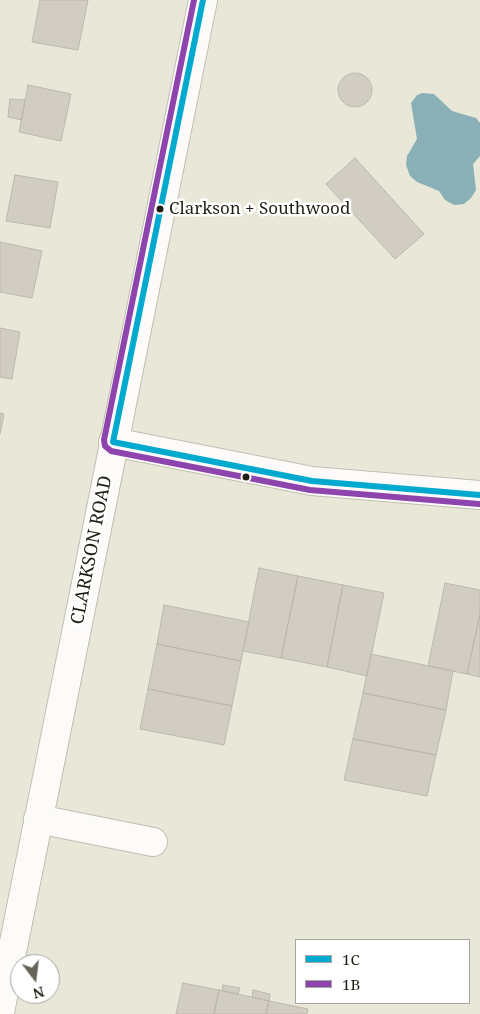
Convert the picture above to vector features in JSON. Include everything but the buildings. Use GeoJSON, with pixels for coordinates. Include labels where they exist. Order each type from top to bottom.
{"type":"FeatureCollection","features":[{"type":"Feature","properties":{"kind":"street","name":"CLARKSON ROAD"},"geometry":{"type":"LineString","coordinates":[[0,1012],[203,0]]}},
{"type":"Feature","properties":{"kind":"street"},"geometry":{"type":"LineString","coordinates":[[113,442],[312,481],[480,496]]}},
{"type":"Feature","properties":{"kind":"street"},"geometry":{"type":"LineString","coordinates":[[38,819],[153,842]]}},
{"type":"Feature","properties":{"kind":"water"},"geometry":{"type":"Polygon","coordinates":[[[422,93],[434,94],[452,111],[476,118],[480,123],[480,156],[473,164],[476,190],[464,204],[454,205],[445,200],[439,191],[417,182],[410,176],[406,165],[407,156],[417,139],[411,103],[417,95],[422,93]]]}},
{"type":"Feature","properties":{"kind":"transit line","name":"1B"},"geometry":{"type":"LineString","coordinates":[[194,0],[104,440],[105,446],[111,451],[310,490],[479,504]]}},
{"type":"Feature","properties":{"kind":"transit line","name":"1C"},"geometry":{"type":"LineString","coordinates":[[113,442],[203,0]]}},
{"type":"Feature","properties":{"kind":"transit line","name":"1C"},"geometry":{"type":"LineString","coordinates":[[113,442],[312,481],[480,495]]}},
{"type":"Feature","properties":{"kind":"place","name":"Clarkson + Southwood"},"geometry":{"type":"Point","coordinates":[160,209]}}]}
